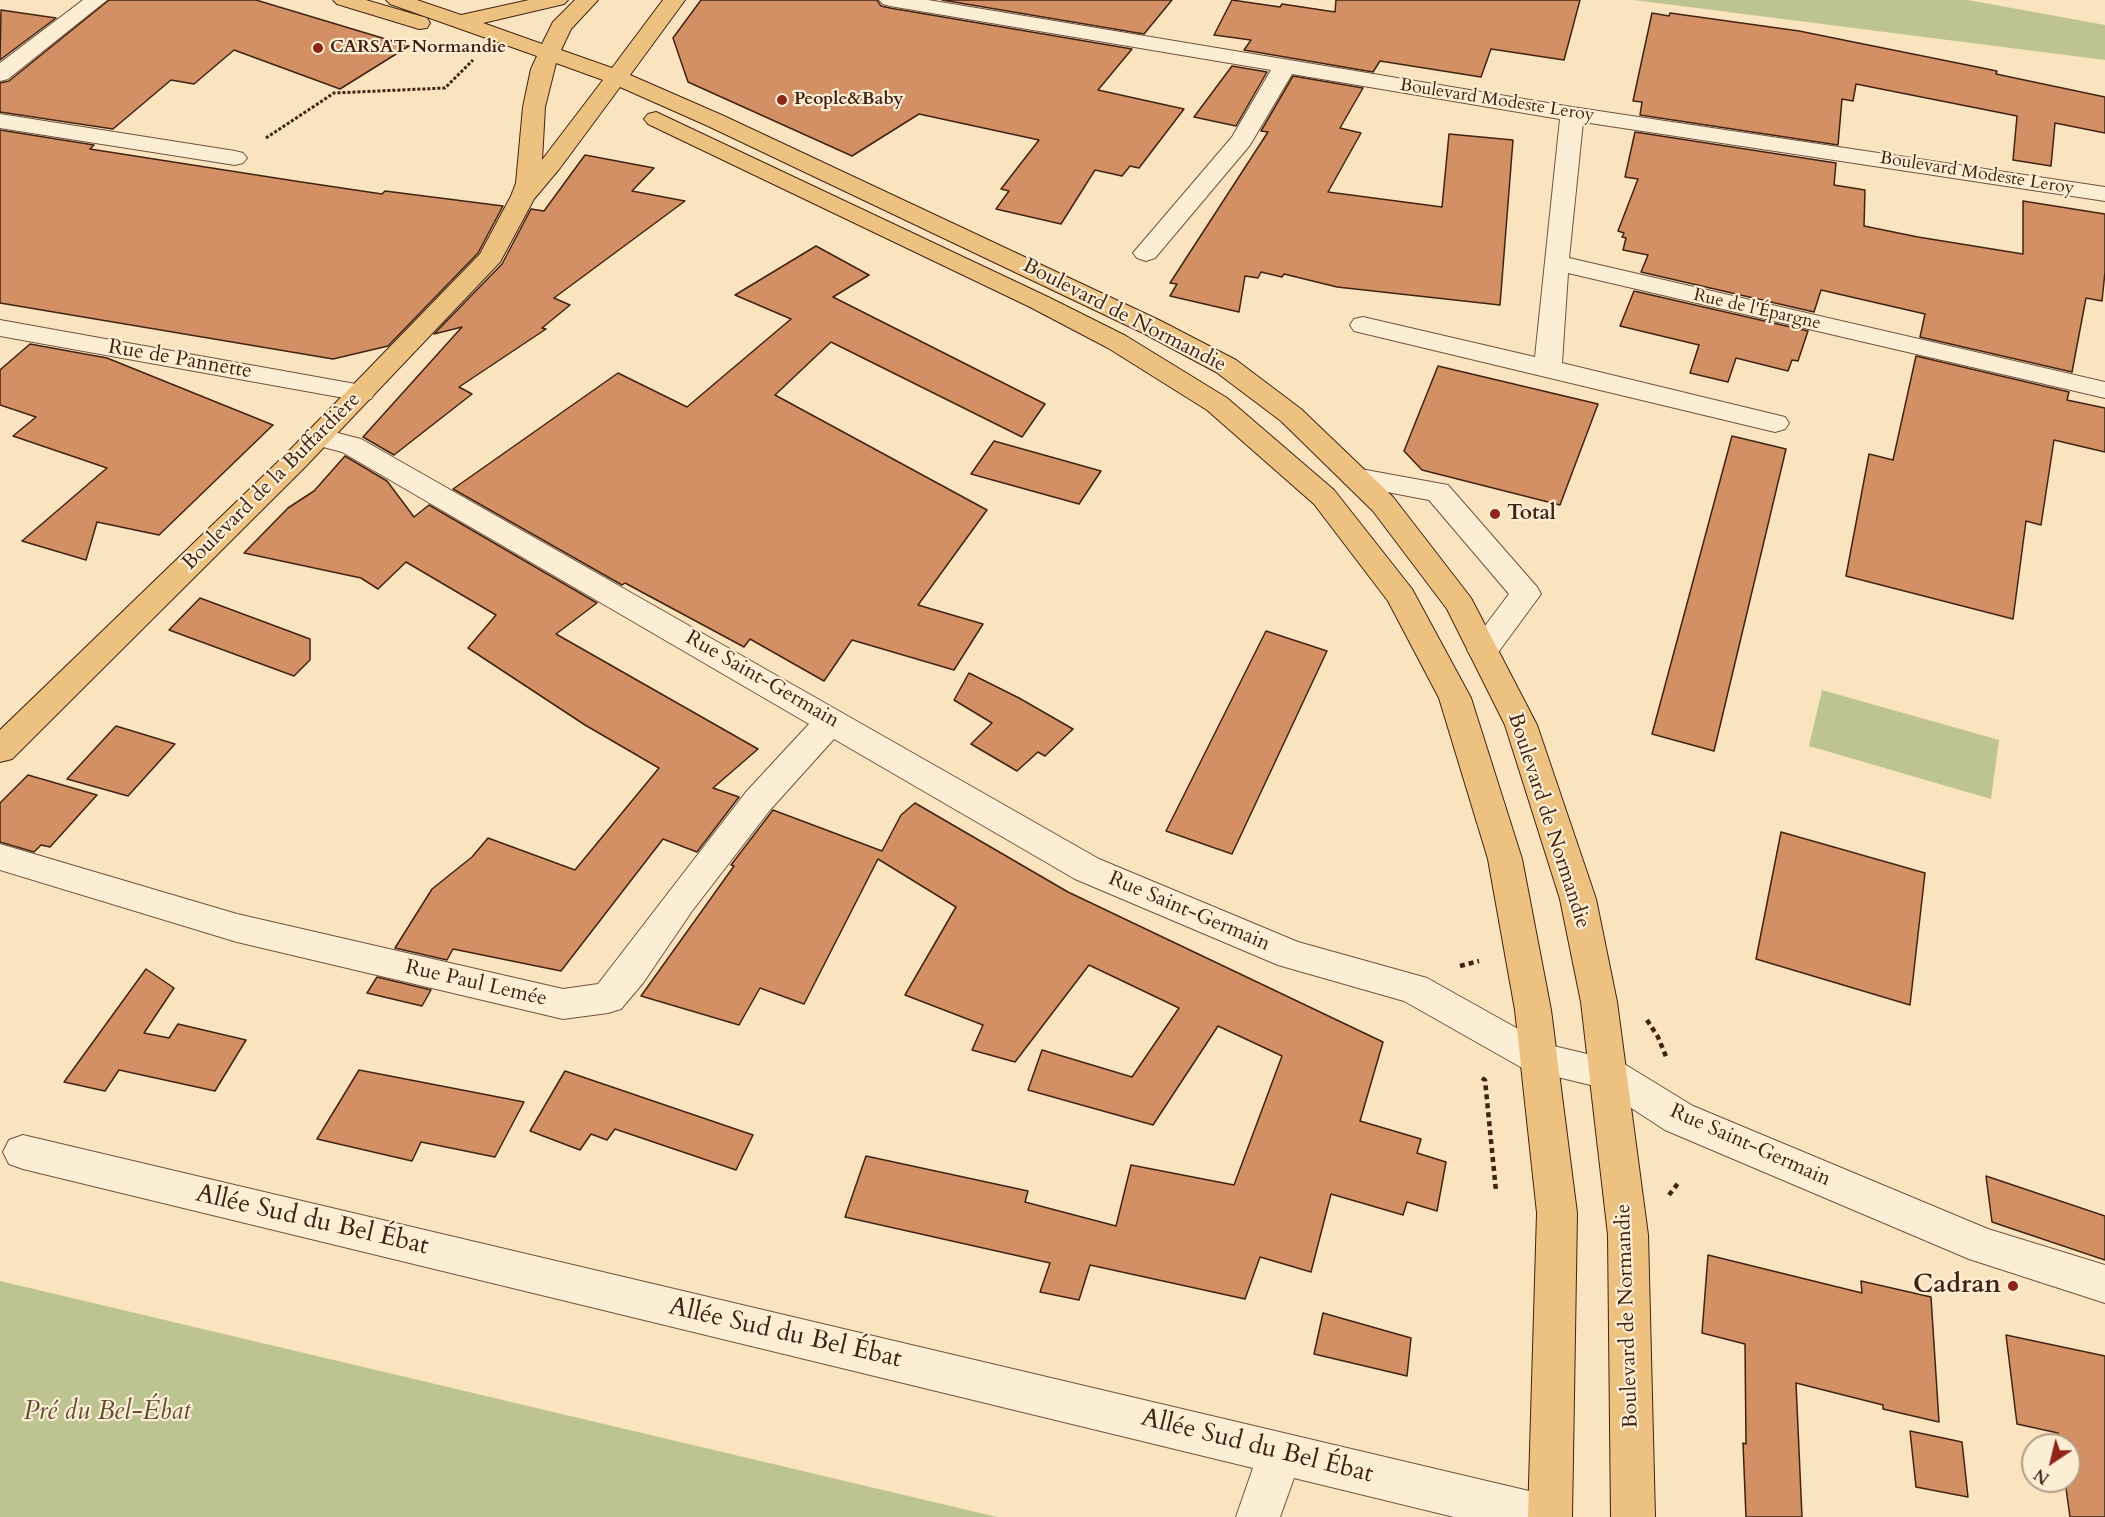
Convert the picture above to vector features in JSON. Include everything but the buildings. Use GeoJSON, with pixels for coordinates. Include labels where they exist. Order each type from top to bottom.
{"type":"FeatureCollection","features":[{"type":"Feature","properties":{"kind":"main road"},"geometry":{"type":"LineString","coordinates":[[344,0],[486,46],[544,61]]}},
{"type":"Feature","properties":{"kind":"main road"},"geometry":{"type":"LineString","coordinates":[[397,0],[460,22],[619,96],[716,121]]}},
{"type":"Feature","properties":{"kind":"main road"},"geometry":{"type":"LineString","coordinates":[[460,22],[557,0]]}},
{"type":"Feature","properties":{"kind":"main road","name":"Boulevard de la Buffardière"},"geometry":{"type":"LineString","coordinates":[[0,750],[361,393],[491,257],[528,183],[534,107],[544,61],[561,27],[586,0]]}},
{"type":"Feature","properties":{"kind":"main road","name":"Boulevard de la Buffardière"},"geometry":{"type":"LineString","coordinates":[[523,196],[619,96],[632,55],[674,0]]}},
{"type":"Feature","properties":{"kind":"main road"},"geometry":{"type":"LineString","coordinates":[[632,55],[648,74],[716,121]]}},
{"type":"Feature","properties":{"kind":"main road","name":"Boulevard de Normandie"},"geometry":{"type":"LineString","coordinates":[[619,96],[667,123],[1039,302],[1117,342],[1217,404],[1324,497],[1401,596],[1455,698],[1505,859],[1533,1010],[1557,1213],[1548,1517]]}},
{"type":"Feature","properties":{"kind":"main road","name":"Boulevard de Normandie"},"geometry":{"type":"LineString","coordinates":[[716,121],[1082,292],[1226,366],[1291,415],[1383,504],[1460,605],[1521,725],[1578,900],[1599,1002],[1628,1235],[1633,1517]]}},
{"type":"Feature","properties":{"kind":"street"},"geometry":{"type":"LineString","coordinates":[[0,74],[96,0]]}},
{"type":"Feature","properties":{"kind":"street","name":"Boulevard Modeste Leroy"},"geometry":{"type":"LineString","coordinates":[[890,0],[1572,114],[2105,194]]}},
{"type":"Feature","properties":{"kind":"street"},"geometry":{"type":"LineString","coordinates":[[1146,253],[1242,140],[1285,66]]}},
{"type":"Feature","properties":{"kind":"street"},"geometry":{"type":"LineString","coordinates":[[1548,368],[1556,263],[1572,114]]}},
{"type":"Feature","properties":{"kind":"street"},"geometry":{"type":"LineString","coordinates":[[0,121],[235,158]]}},
{"type":"Feature","properties":{"kind":"street","name":"Rue de l'Épargne"},"geometry":{"type":"LineString","coordinates":[[1556,263],[2105,390]]}},
{"type":"Feature","properties":{"kind":"street"},"geometry":{"type":"LineString","coordinates":[[1364,325],[1775,423]]}},
{"type":"Feature","properties":{"kind":"street","name":"Rue de Pannette"},"geometry":{"type":"LineString","coordinates":[[0,328],[361,393]]}},
{"type":"Feature","properties":{"kind":"street","name":"Rue Saint-Germain"},"geometry":{"type":"LineString","coordinates":[[318,436],[351,445],[832,720],[1087,869],[1291,955],[1414,989],[1537,1058],[1608,1073],[1679,1118],[1983,1246],[2105,1284]]}},
{"type":"Feature","properties":{"kind":"street"},"geometry":{"type":"LineString","coordinates":[[1355,477],[1438,492],[1526,594],[1483,650]]}},
{"type":"Feature","properties":{"kind":"street","name":"Rue Paul Lemée"},"geometry":{"type":"LineString","coordinates":[[0,857],[260,934],[563,1004],[608,998],[758,801],[832,720]]}},
{"type":"Feature","properties":{"kind":"street","name":"Allée Sud du Bel Ébat"},"geometry":{"type":"LineString","coordinates":[[23,1152],[1548,1517]]}},
{"type":"Feature","properties":{"kind":"street"},"geometry":{"type":"LineString","coordinates":[[1258,1517],[1281,1453]]}},
{"type":"Feature","properties":{"kind":"path"},"geometry":{"type":"LineString","coordinates":[[235,158],[334,93],[445,88],[486,46]]}},
{"type":"Feature","properties":{"kind":"path"},"geometry":{"type":"LineString","coordinates":[[1476,1072],[1485,1080],[1496,1191]]}},
{"type":"Feature","properties":{"kind":"green space"},"geometry":{"type":"Polygon","coordinates":[[[1634,0],[1968,0],[2105,25],[2105,60],[1634,0]]]}},
{"type":"Feature","properties":{"kind":"green space"},"geometry":{"type":"Polygon","coordinates":[[[1822,690],[1999,740],[1991,799],[1809,746],[1822,690]]]}},
{"type":"Feature","properties":{"kind":"green space","name":"Pré du Bel-Ébat"},"geometry":{"type":"Polygon","coordinates":[[[0,1281],[997,1517],[0,1517],[0,1281]]]}},
{"type":"Feature","properties":{"kind":"place","name":"CARSAT Normandie"},"geometry":{"type":"Point","coordinates":[318,48]}},
{"type":"Feature","properties":{"kind":"place","name":"People&Baby"},"geometry":{"type":"Point","coordinates":[782,100]}},
{"type":"Feature","properties":{"kind":"place","name":"Total"},"geometry":{"type":"Point","coordinates":[1495,514]}},
{"type":"Feature","properties":{"kind":"place","name":"Cadran"},"geometry":{"type":"Point","coordinates":[2013,1286]}}]}
